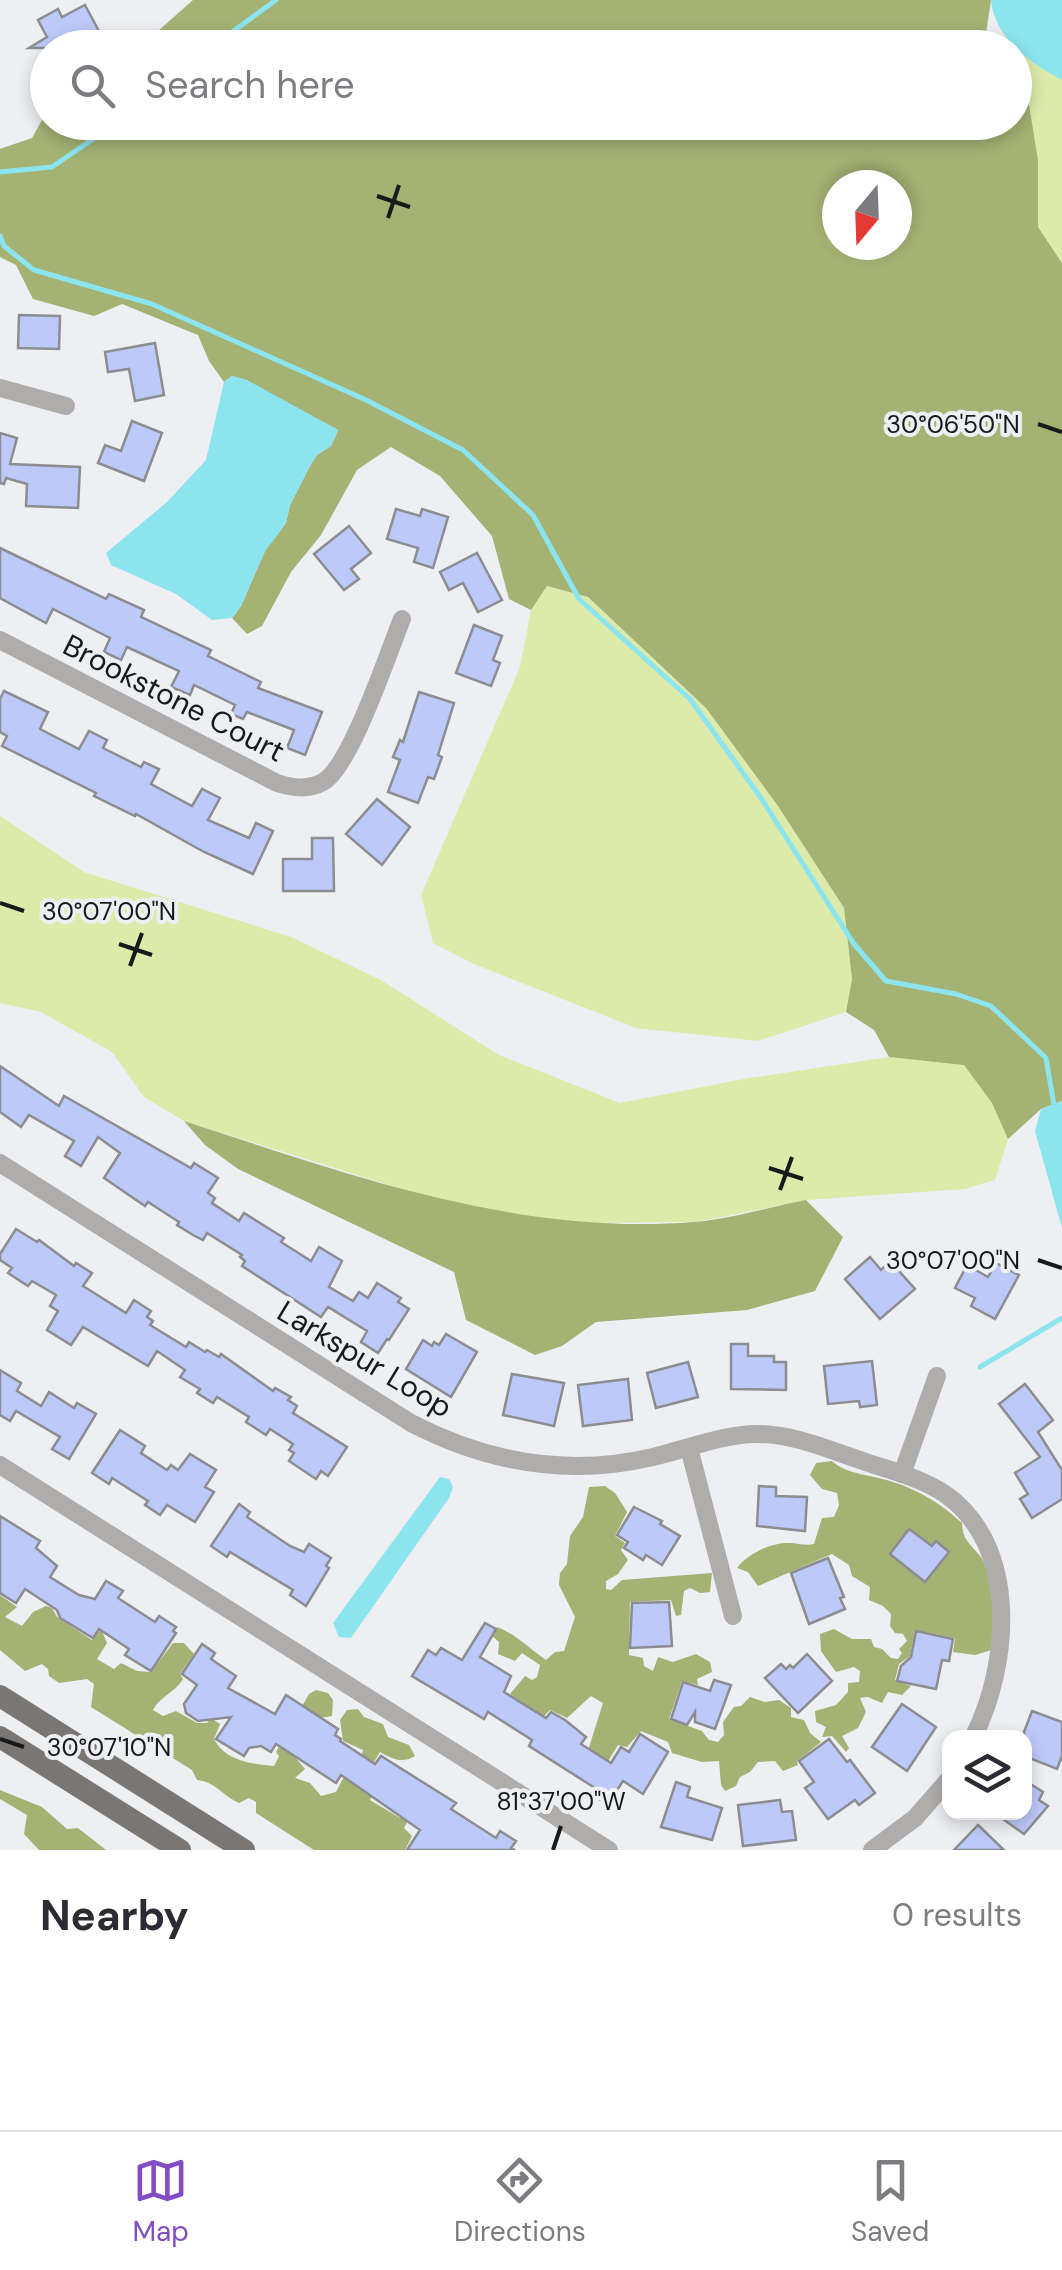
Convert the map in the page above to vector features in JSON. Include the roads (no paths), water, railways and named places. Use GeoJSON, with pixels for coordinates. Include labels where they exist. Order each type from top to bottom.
{"type":"FeatureCollection","features":[{"type":"Feature","properties":{"kind":"main road"},"geometry":{"type":"LineString","coordinates":[[0,1696],[244,1850]]}},
{"type":"Feature","properties":{"kind":"main road"},"geometry":{"type":"LineString","coordinates":[[0,1737],[180,1850]]}},
{"type":"Feature","properties":{"kind":"street"},"geometry":{"type":"LineString","coordinates":[[0,388],[66,406]]}},
{"type":"Feature","properties":{"kind":"street","name":"Brookstone Court"},"geometry":{"type":"LineString","coordinates":[[0,640],[292,788],[323,782],[344,760],[402,619]]}},
{"type":"Feature","properties":{"kind":"street","name":"Larkspur Loop"},"geometry":{"type":"LineString","coordinates":[[0,1163],[438,1437],[496,1457],[576,1468],[614,1465],[744,1436],[778,1436],[928,1484],[960,1506],[983,1533],[998,1581],[998,1666],[976,1730]]}},
{"type":"Feature","properties":{"kind":"street"},"geometry":{"type":"LineString","coordinates":[[902,1474],[937,1376]]}},
{"type":"Feature","properties":{"kind":"street"},"geometry":{"type":"LineString","coordinates":[[688,1448],[734,1616]]}},
{"type":"Feature","properties":{"kind":"street"},"geometry":{"type":"LineString","coordinates":[[0,1465],[609,1850]]}},
{"type":"Feature","properties":{"kind":"street"},"geometry":{"type":"LineString","coordinates":[[872,1850],[915,1818],[942,1787]]}},
{"type":"Feature","properties":{"kind":"water"},"geometry":{"type":"Polygon","coordinates":[[[991,0],[1062,0],[1062,80],[1032,61],[1032,30],[1002,30],[991,0]]]}},
{"type":"Feature","properties":{"kind":"water"},"geometry":{"type":"Polygon","coordinates":[[[232,376],[247,380],[338,430],[331,446],[311,464],[290,505],[286,523],[265,551],[241,606],[232,618],[212,620],[176,594],[111,565],[106,553],[167,502],[206,460],[224,382],[232,376]]]}},
{"type":"Feature","properties":{"kind":"water"},"geometry":{"type":"Polygon","coordinates":[[[1062,1101],[1062,1228],[1035,1131],[1041,1109],[1062,1101]]]}},
{"type":"Feature","properties":{"kind":"water"},"geometry":{"type":"Polygon","coordinates":[[[440,1477],[449,1479],[453,1487],[449,1498],[351,1638],[339,1637],[333,1623],[440,1477]]]}},
{"type":"Feature","properties":{"kind":"waterway"},"geometry":{"type":"LineString","coordinates":[[235,30],[276,0]]}},
{"type":"Feature","properties":{"kind":"waterway"},"geometry":{"type":"LineString","coordinates":[[0,172],[52,167],[92,140]]}},
{"type":"Feature","properties":{"kind":"waterway"},"geometry":{"type":"LineString","coordinates":[[0,236],[4,246],[34,270],[152,304],[366,400],[463,450],[533,515],[579,599],[690,699],[761,798],[854,944],[886,981],[956,994],[991,1006],[1046,1058],[1054,1105]]}},
{"type":"Feature","properties":{"kind":"waterway"},"geometry":{"type":"LineString","coordinates":[[980,1367],[1062,1318]]}}]}
